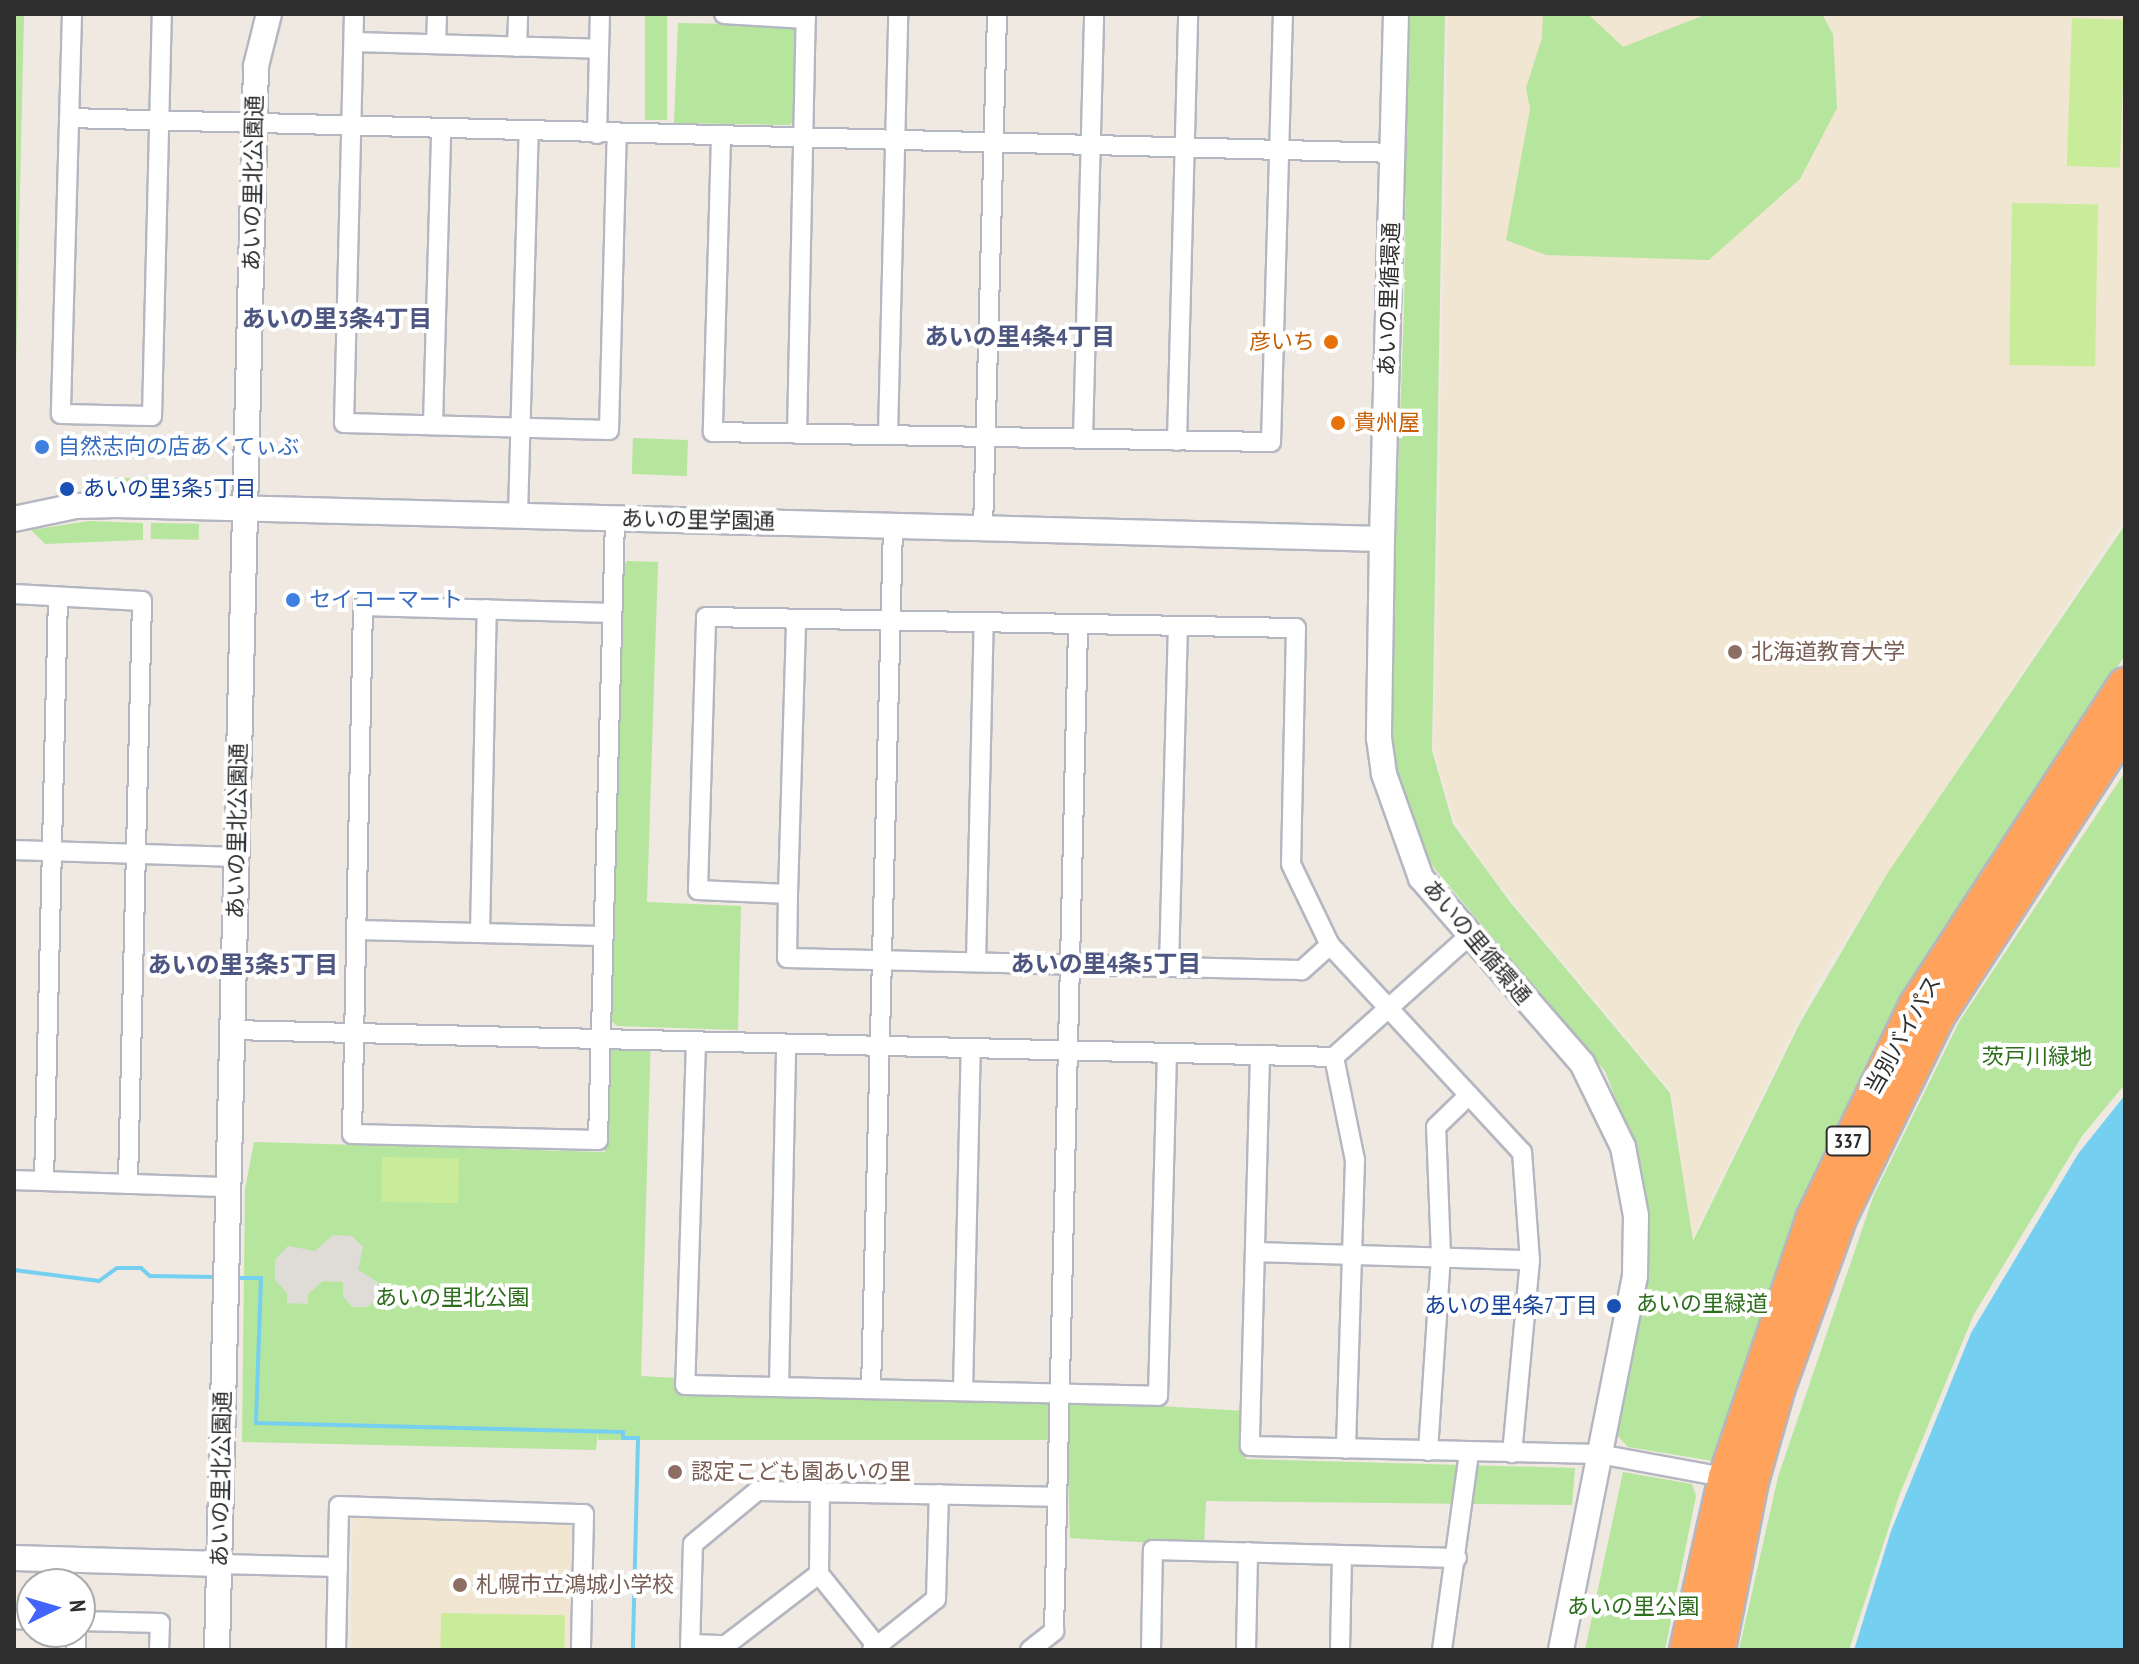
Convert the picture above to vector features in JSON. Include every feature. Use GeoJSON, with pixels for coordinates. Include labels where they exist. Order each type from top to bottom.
{"type":"FeatureCollection","features":[{"type":"Feature","properties":{"kind":"highway","name":"当別バイパス"},"geometry":{"type":"LineString","coordinates":[[1719,1650],[1739,1480],[1781,1299],[1861,1111],[1916,1004],[2125,684]]}},
{"type":"Feature","properties":{"kind":"highway","name":"当別バイパス"},"geometry":{"type":"LineString","coordinates":[[1686,1650],[1739,1480],[1813,1289],[1887,1117],[1939,1015],[2125,729]]}},
{"type":"Feature","properties":{"kind":"street"},"geometry":{"type":"LineString","coordinates":[[72,14],[61,414],[152,416],[162,14]]}},
{"type":"Feature","properties":{"kind":"street","name":"あいの里北公園通"},"geometry":{"type":"LineString","coordinates":[[217,1650],[256,66],[269,14]]}},
{"type":"Feature","properties":{"kind":"street"},"geometry":{"type":"LineString","coordinates":[[354,14],[344,423],[609,430],[617,134]]}},
{"type":"Feature","properties":{"kind":"street"},"geometry":{"type":"LineString","coordinates":[[436,44],[437,14]]}},
{"type":"Feature","properties":{"kind":"street"},"geometry":{"type":"LineString","coordinates":[[517,47],[518,14]]}},
{"type":"Feature","properties":{"kind":"street"},"geometry":{"type":"LineString","coordinates":[[597,134],[600,14]]}},
{"type":"Feature","properties":{"kind":"street"},"geometry":{"type":"LineString","coordinates":[[724,14],[806,16],[797,434]]}},
{"type":"Feature","properties":{"kind":"street"},"geometry":{"type":"LineString","coordinates":[[888,435],[898,14]]}},
{"type":"Feature","properties":{"kind":"street"},"geometry":{"type":"LineString","coordinates":[[983,529],[997,14]]}},
{"type":"Feature","properties":{"kind":"street"},"geometry":{"type":"LineString","coordinates":[[1083,439],[1094,14]]}},
{"type":"Feature","properties":{"kind":"street"},"geometry":{"type":"LineString","coordinates":[[1177,441],[1188,14]]}},
{"type":"Feature","properties":{"kind":"street"},"geometry":{"type":"LineString","coordinates":[[721,137],[713,432],[1271,442],[1283,14]]}},
{"type":"Feature","properties":{"kind":"street","name":"あいの里循環通"},"geometry":{"type":"LineString","coordinates":[[1396,14],[1382,539],[1379,738],[1384,774],[1421,878],[1582,1063],[1623,1147],[1636,1216],[1635,1276],[1561,1650]]}},
{"type":"Feature","properties":{"kind":"street"},"geometry":{"type":"LineString","coordinates":[[354,42],[599,49]]}},
{"type":"Feature","properties":{"kind":"street"},"geometry":{"type":"LineString","coordinates":[[69,118],[993,146],[1393,153]]}},
{"type":"Feature","properties":{"kind":"street"},"geometry":{"type":"LineString","coordinates":[[433,424],[441,130]]}},
{"type":"Feature","properties":{"kind":"street"},"geometry":{"type":"LineString","coordinates":[[518,515],[529,132]]}},
{"type":"Feature","properties":{"kind":"street","name":"あいの里学園通"},"geometry":{"type":"LineString","coordinates":[[14,519],[76,506],[1382,539]]}},
{"type":"Feature","properties":{"kind":"street"},"geometry":{"type":"LineString","coordinates":[[612,613],[363,606],[352,1134],[598,1140],[615,518]]}},
{"type":"Feature","properties":{"kind":"street"},"geometry":{"type":"LineString","coordinates":[[871,1389],[893,525]]}},
{"type":"Feature","properties":{"kind":"street"},"geometry":{"type":"LineString","coordinates":[[14,594],[142,601],[128,1184]]}},
{"type":"Feature","properties":{"kind":"street"},"geometry":{"type":"LineString","coordinates":[[44,1181],[58,597]]}},
{"type":"Feature","properties":{"kind":"street"},"geometry":{"type":"LineString","coordinates":[[480,933],[487,609]]}},
{"type":"Feature","properties":{"kind":"street"},"geometry":{"type":"LineString","coordinates":[[788,894],[698,890],[706,617],[1296,628],[1291,864],[1330,945],[1522,1152],[1530,1260],[1512,1453]]}},
{"type":"Feature","properties":{"kind":"street"},"geometry":{"type":"LineString","coordinates":[[796,619],[787,958],[1302,970],[1330,945]]}},
{"type":"Feature","properties":{"kind":"street"},"geometry":{"type":"LineString","coordinates":[[976,962],[984,622]]}},
{"type":"Feature","properties":{"kind":"street"},"geometry":{"type":"LineString","coordinates":[[1030,1650],[1054,1631],[1078,624]]}},
{"type":"Feature","properties":{"kind":"street"},"geometry":{"type":"LineString","coordinates":[[1169,967],[1178,626]]}},
{"type":"Feature","properties":{"kind":"street"},"geometry":{"type":"LineString","coordinates":[[14,850],[237,857]]}},
{"type":"Feature","properties":{"kind":"street"},"geometry":{"type":"LineString","coordinates":[[356,930],[603,936]]}},
{"type":"Feature","properties":{"kind":"street"},"geometry":{"type":"LineString","coordinates":[[232,1030],[1334,1057],[1469,936]]}},
{"type":"Feature","properties":{"kind":"street"},"geometry":{"type":"LineString","coordinates":[[696,1042],[685,1385],[1158,1396],[1167,1053]]}},
{"type":"Feature","properties":{"kind":"street"},"geometry":{"type":"LineString","coordinates":[[779,1387],[786,1044]]}},
{"type":"Feature","properties":{"kind":"street"},"geometry":{"type":"LineString","coordinates":[[963,1391],[971,1048]]}},
{"type":"Feature","properties":{"kind":"street"},"geometry":{"type":"LineString","coordinates":[[1260,1055],[1250,1446],[1599,1454],[1739,1480]]}},
{"type":"Feature","properties":{"kind":"street"},"geometry":{"type":"LineString","coordinates":[[1334,1057],[1355,1160],[1346,1449]]}},
{"type":"Feature","properties":{"kind":"street"},"geometry":{"type":"LineString","coordinates":[[1428,1451],[1441,1255],[1436,1127],[1469,1095]]}},
{"type":"Feature","properties":{"kind":"street"},"geometry":{"type":"LineString","coordinates":[[14,1180],[228,1187]]}},
{"type":"Feature","properties":{"kind":"street"},"geometry":{"type":"LineString","coordinates":[[1255,1252],[1441,1255],[1530,1260]]}},
{"type":"Feature","properties":{"kind":"street"},"geometry":{"type":"LineString","coordinates":[[1442,1650],[1457,1558],[1469,1452]]}},
{"type":"Feature","properties":{"kind":"street"},"geometry":{"type":"LineString","coordinates":[[819,1574],[726,1645],[690,1647],[693,1544],[757,1491],[1057,1497]]}},
{"type":"Feature","properties":{"kind":"street"},"geometry":{"type":"LineString","coordinates":[[820,1492],[819,1574],[876,1649],[936,1599],[939,1494]]}},
{"type":"Feature","properties":{"kind":"street"},"geometry":{"type":"LineString","coordinates":[[336,1650],[339,1506],[584,1514],[581,1650]]}},
{"type":"Feature","properties":{"kind":"street"},"geometry":{"type":"LineString","coordinates":[[1151,1650],[1153,1550],[1457,1558]]}},
{"type":"Feature","properties":{"kind":"street"},"geometry":{"type":"LineString","coordinates":[[1246,1650],[1248,1552]]}},
{"type":"Feature","properties":{"kind":"street"},"geometry":{"type":"LineString","coordinates":[[1340,1650],[1342,1555]]}},
{"type":"Feature","properties":{"kind":"street"},"geometry":{"type":"LineString","coordinates":[[14,1558],[338,1567]]}},
{"type":"Feature","properties":{"kind":"street"},"geometry":{"type":"LineString","coordinates":[[96,1621],[160,1623],[159,1650]]}},
{"type":"Feature","properties":{"kind":"shaded area","name":"北海道教育大学"},"geometry":{"type":"Polygon","coordinates":[[[1448,14],[2125,14],[2125,517],[1819,978],[1692,1238],[1672,1092],[1492,876],[1455,820],[1434,751],[1448,14]]]}},
{"type":"Feature","properties":{"kind":"shaded area"},"geometry":{"type":"Polygon","coordinates":[[[333,1235],[352,1236],[363,1247],[358,1270],[378,1282],[378,1296],[368,1307],[352,1307],[343,1296],[343,1282],[323,1281],[308,1294],[308,1304],[287,1303],[287,1293],[275,1280],[275,1260],[288,1246],[315,1251],[333,1235]]]}},
{"type":"Feature","properties":{"kind":"shaded area","name":"札幌市立鴻城小学校"},"geometry":{"type":"Polygon","coordinates":[[[353,1515],[572,1519],[570,1650],[351,1650],[353,1515]]]}},
{"type":"Feature","properties":{"kind":"green space"},"geometry":{"type":"Polygon","coordinates":[[[14,14],[24,14],[15,411],[14,411],[14,14]]]}},
{"type":"Feature","properties":{"kind":"green space"},"geometry":{"type":"Polygon","coordinates":[[[645,14],[667,14],[667,120],[645,120],[645,14]]]}},
{"type":"Feature","properties":{"kind":"green space","name":"あいの里緑道"},"geometry":{"type":"Polygon","coordinates":[[[1408,14],[1445,14],[1432,750],[1453,824],[1510,902],[1670,1093],[1693,1241],[1800,1023],[1887,874],[2125,525],[2125,655],[1892,1022],[1720,1458],[1713,1461],[1628,1447],[1618,1436],[1648,1230],[1637,1153],[1605,1071],[1434,868],[1416,835],[1397,774],[1389,719],[1404,308],[1408,14]]]}},
{"type":"Feature","properties":{"kind":"green space"},"geometry":{"type":"Polygon","coordinates":[[[1543,14],[1588,14],[1623,47],[1707,14],[1822,14],[1833,34],[1837,108],[1800,179],[1709,260],[1546,255],[1506,240],[1530,109],[1526,88],[1542,38],[1543,14]]]}},
{"type":"Feature","properties":{"kind":"green space"},"geometry":{"type":"Polygon","coordinates":[[[2072,18],[2125,20],[2120,168],[2067,166],[2072,18]]]}},
{"type":"Feature","properties":{"kind":"green space"},"geometry":{"type":"Polygon","coordinates":[[[678,23],[792,25],[797,30],[794,120],[790,125],[674,123],[678,23]]]}},
{"type":"Feature","properties":{"kind":"green space"},"geometry":{"type":"Polygon","coordinates":[[[2012,203],[2098,205],[2095,366],[2009,365],[2012,203]]]}},
{"type":"Feature","properties":{"kind":"green space"},"geometry":{"type":"Polygon","coordinates":[[[633,438],[688,440],[687,476],[632,474],[633,438]]]}},
{"type":"Feature","properties":{"kind":"green space"},"geometry":{"type":"Polygon","coordinates":[[[82,478],[201,478],[201,495],[83,490],[82,478]]]}},
{"type":"Feature","properties":{"kind":"green space"},"geometry":{"type":"Polygon","coordinates":[[[89,521],[143,523],[143,540],[45,544],[31,530],[89,521]]]}},
{"type":"Feature","properties":{"kind":"green space"},"geometry":{"type":"Polygon","coordinates":[[[151,523],[199,524],[199,540],[151,539],[151,523]]]}},
{"type":"Feature","properties":{"kind":"green space"},"geometry":{"type":"Polygon","coordinates":[[[627,561],[658,562],[647,902],[741,906],[738,1030],[617,1026],[609,1019],[622,567],[627,561]]]}},
{"type":"Feature","properties":{"kind":"green space","name":"茨戸川緑地"},"geometry":{"type":"Polygon","coordinates":[[[2125,772],[2125,1084],[2082,1136],[1974,1314],[1899,1496],[1849,1650],[1739,1650],[1778,1477],[1873,1197],[1959,1022],[2125,772]]]}},
{"type":"Feature","properties":{"kind":"green space","name":"あいの里北公園"},"geometry":{"type":"Polygon","coordinates":[[[609,1029],[651,1032],[641,1376],[1246,1411],[1246,1459],[1575,1468],[1572,1505],[1206,1501],[1204,1546],[1070,1538],[1067,1440],[598,1440],[598,1430],[596,1450],[242,1442],[245,1189],[254,1142],[605,1152],[609,1029]]]}},
{"type":"Feature","properties":{"kind":"green space"},"geometry":{"type":"Polygon","coordinates":[[[382,1157],[459,1158],[458,1203],[381,1202],[382,1157]]]}},
{"type":"Feature","properties":{"kind":"green space","name":"あいの里公園"},"geometry":{"type":"Polygon","coordinates":[[[1623,1472],[1692,1484],[1696,1496],[1665,1650],[1585,1650],[1623,1472]]]}},
{"type":"Feature","properties":{"kind":"green space"},"geometry":{"type":"Polygon","coordinates":[[[441,1613],[565,1615],[564,1650],[440,1650],[441,1613]]]}},
{"type":"Feature","properties":{"kind":"water"},"geometry":{"type":"Polygon","coordinates":[[[2125,1095],[2125,1650],[1854,1650],[1891,1531],[1971,1333],[2078,1154],[2125,1095]]]}},
{"type":"Feature","properties":{"kind":"waterway"},"geometry":{"type":"LineString","coordinates":[[14,1270],[99,1281],[117,1268],[141,1268],[150,1276],[213,1277]]}},
{"type":"Feature","properties":{"kind":"waterway"},"geometry":{"type":"LineString","coordinates":[[239,1278],[261,1278],[256,1423],[623,1432],[623,1438],[638,1438],[633,1650]]}},
{"type":"Feature","properties":{"kind":"place","name":"彦いち"},"geometry":{"type":"Point","coordinates":[1331,342]}},
{"type":"Feature","properties":{"kind":"place","name":"貴州屋"},"geometry":{"type":"Point","coordinates":[1338,423]}},
{"type":"Feature","properties":{"kind":"place","name":"自然志向の店あくてぃぶ"},"geometry":{"type":"Point","coordinates":[42,447]}},
{"type":"Feature","properties":{"kind":"place","name":"あいの里3条5丁目"},"geometry":{"type":"Point","coordinates":[67,489]}},
{"type":"Feature","properties":{"kind":"place","name":"セイコーマート"},"geometry":{"type":"Point","coordinates":[293,600]}},
{"type":"Feature","properties":{"kind":"place","name":"北海道教育大学"},"geometry":{"type":"Point","coordinates":[1735,652]}},
{"type":"Feature","properties":{"kind":"place","name":"あいの里4条7丁目"},"geometry":{"type":"Point","coordinates":[1614,1306]}},
{"type":"Feature","properties":{"kind":"place","name":"認定こども園あいの里"},"geometry":{"type":"Point","coordinates":[675,1472]}},
{"type":"Feature","properties":{"kind":"place","name":"札幌市立鴻城小学校"},"geometry":{"type":"Point","coordinates":[460,1585]}},
{"type":"Feature","properties":{"kind":"district","name":"あいの里3条4丁目"},"geometry":{"type":"Point","coordinates":[337,319]}},
{"type":"Feature","properties":{"kind":"district","name":"あいの里4条4丁目"},"geometry":{"type":"Point","coordinates":[1020,337]}},
{"type":"Feature","properties":{"kind":"district","name":"あいの里4条5丁目"},"geometry":{"type":"Point","coordinates":[1106,964]}},
{"type":"Feature","properties":{"kind":"district","name":"あいの里3条5丁目"},"geometry":{"type":"Point","coordinates":[243,965]}}]}
